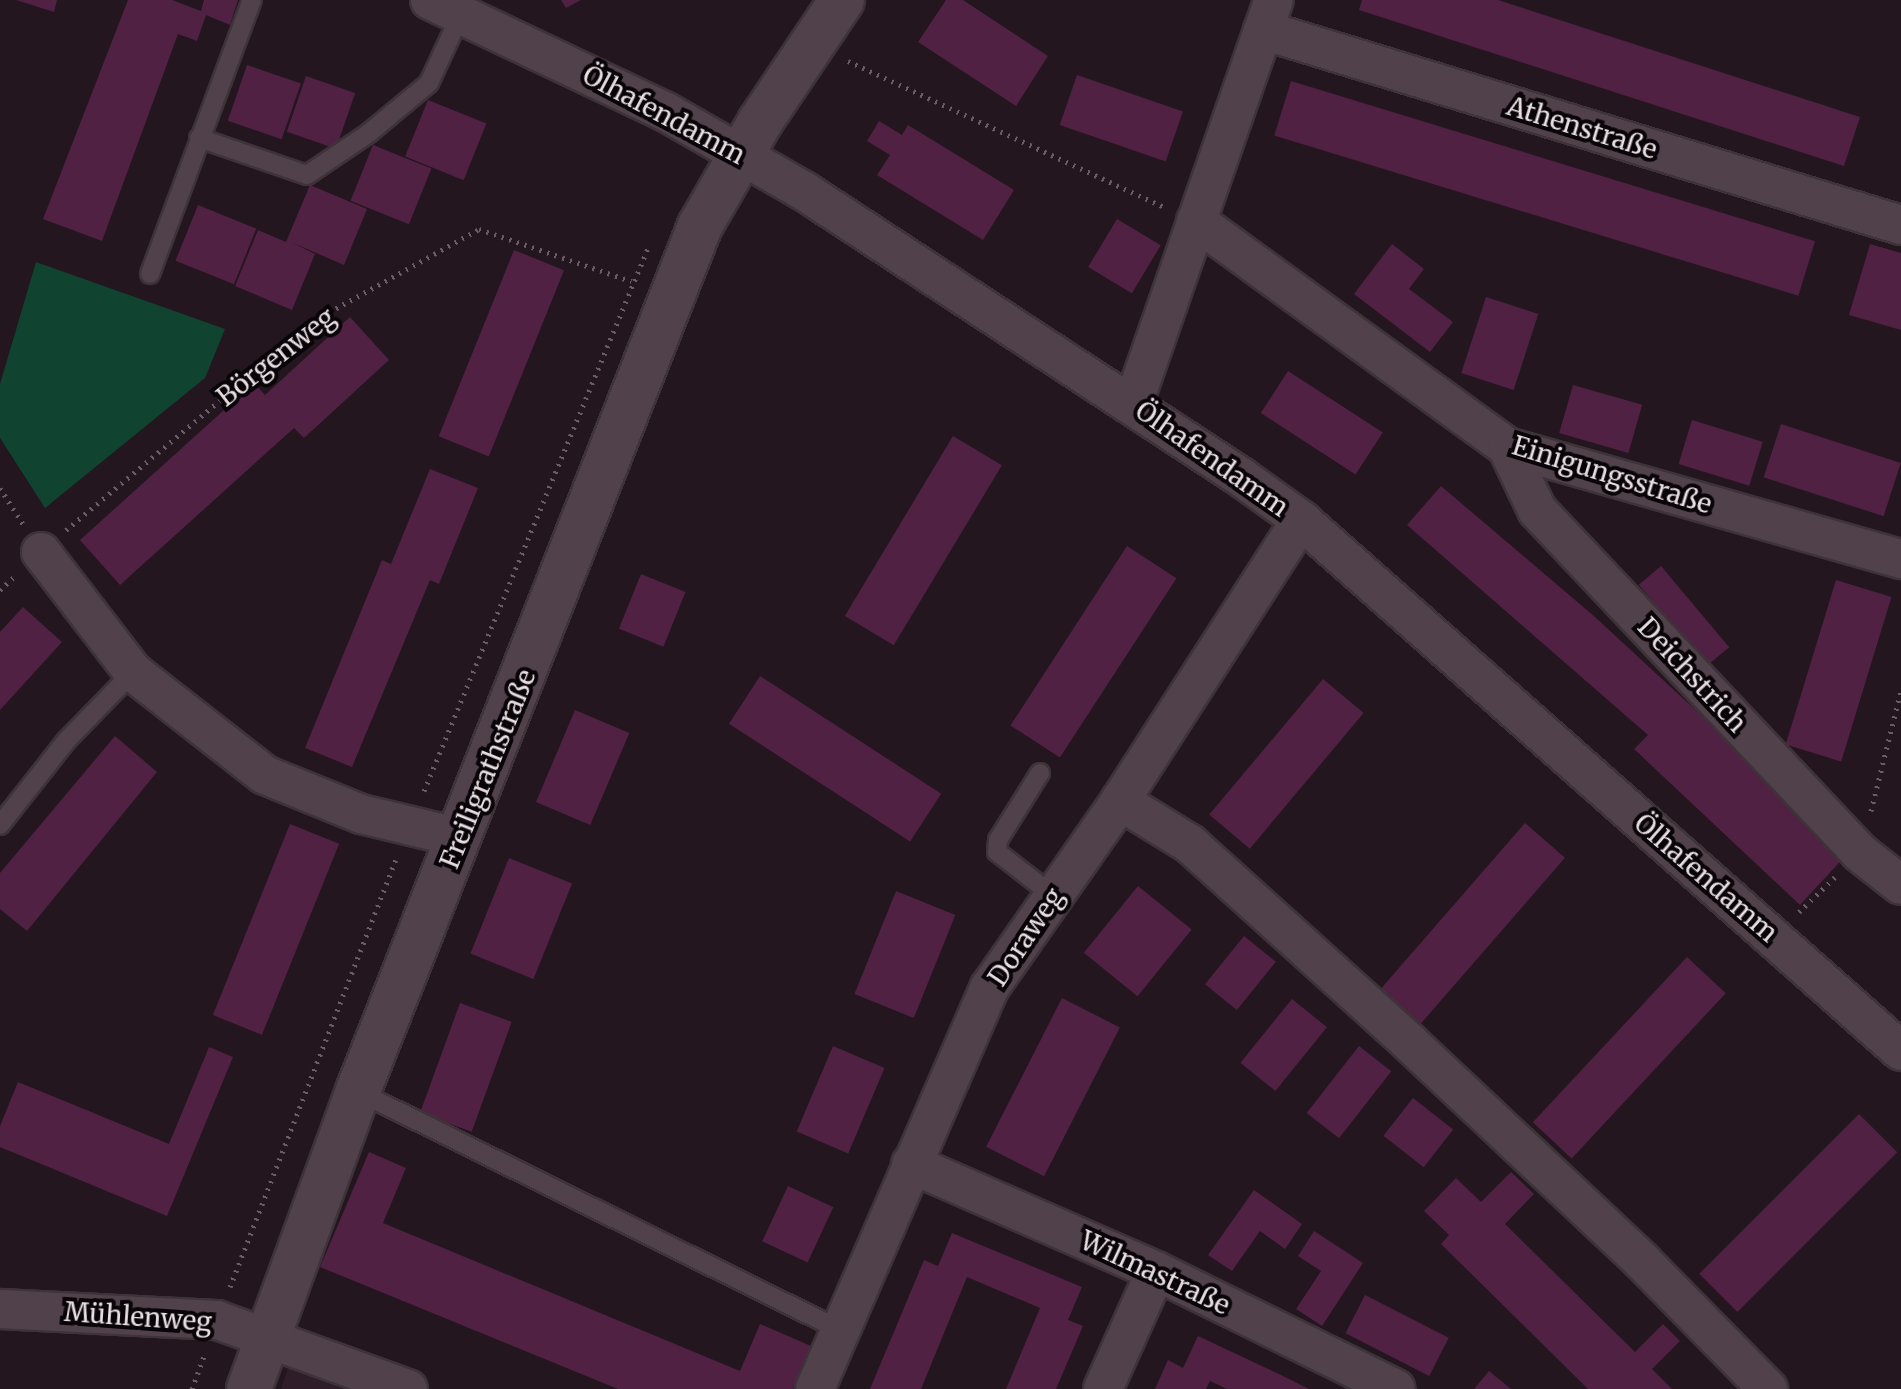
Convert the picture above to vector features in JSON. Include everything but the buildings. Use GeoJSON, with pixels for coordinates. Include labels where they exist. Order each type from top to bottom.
{"type":"FeatureCollection","features":[{"type":"Feature","properties":{"kind":"street","name":"Freiligrathstraße"},"geometry":{"type":"LineString","coordinates":[[249,1389],[358,1091],[461,838],[700,226],[740,154],[842,0]]}},
{"type":"Feature","properties":{"kind":"street","name":"Ölhafendamm"},"geometry":{"type":"LineString","coordinates":[[445,7],[666,112],[740,154],[1133,404],[1301,520],[1901,1051]]}},
{"type":"Feature","properties":{"kind":"street"},"geometry":{"type":"LineString","coordinates":[[1133,404],[1268,15]]}},
{"type":"Feature","properties":{"kind":"street","name":"Athenstraße"},"geometry":{"type":"LineString","coordinates":[[1268,15],[1901,225]]}},
{"type":"Feature","properties":{"kind":"street","name":"Einigungsstraße"},"geometry":{"type":"LineString","coordinates":[[1196,221],[1507,447],[1901,559]]}},
{"type":"Feature","properties":{"kind":"street","name":"Deichstrich"},"geometry":{"type":"LineString","coordinates":[[1507,447],[1537,510],[1859,852],[1901,885]]}},
{"type":"Feature","properties":{"kind":"street","name":"Doraweg"},"geometry":{"type":"LineString","coordinates":[[815,1389],[990,987],[1120,801],[1301,520]]}},
{"type":"Feature","properties":{"kind":"street"},"geometry":{"type":"LineString","coordinates":[[41,552],[133,672],[265,775],[409,828],[461,838]]}},
{"type":"Feature","properties":{"kind":"street"},"geometry":{"type":"LineString","coordinates":[[1120,801],[1190,844],[1409,1042],[1642,1261],[1768,1389]]}},
{"type":"Feature","properties":{"kind":"street","name":"Wilmastraße"},"geometry":{"type":"LineString","coordinates":[[911,1164],[1156,1271],[1396,1389]]}},
{"type":"Feature","properties":{"kind":"street"},"geometry":{"type":"LineString","coordinates":[[1103,1389],[1156,1271]]}},
{"type":"Feature","properties":{"kind":"street","name":"Mühlenweg"},"geometry":{"type":"LineString","coordinates":[[0,1309],[217,1320],[269,1335],[408,1389]]}},
{"type":"Feature","properties":{"kind":"lane"},"geometry":{"type":"LineString","coordinates":[[150,274],[252,0]]}},
{"type":"Feature","properties":{"kind":"lane"},"geometry":{"type":"LineString","coordinates":[[199,138],[307,175],[369,133],[429,83],[445,7]]}},
{"type":"Feature","properties":{"kind":"lane"},"geometry":{"type":"LineString","coordinates":[[0,825],[66,741],[133,672]]}},
{"type":"Feature","properties":{"kind":"lane"},"geometry":{"type":"LineString","coordinates":[[1040,773],[998,840],[997,852],[1054,896]]}},
{"type":"Feature","properties":{"kind":"lane"},"geometry":{"type":"LineString","coordinates":[[358,1091],[840,1330]]}},
{"type":"Feature","properties":{"kind":"path"},"geometry":{"type":"LineString","coordinates":[[814,41],[1196,221]]}},
{"type":"Feature","properties":{"kind":"path"},"geometry":{"type":"LineString","coordinates":[[217,1320],[409,828],[643,250],[700,226]]}},
{"type":"Feature","properties":{"kind":"path","name":"Börgenweg"},"geometry":{"type":"LineString","coordinates":[[0,590],[315,320],[479,229],[631,281]]}},
{"type":"Feature","properties":{"kind":"path"},"geometry":{"type":"LineString","coordinates":[[1891,740],[1901,745]]}},
{"type":"Feature","properties":{"kind":"shaded area"},"geometry":{"type":"Polygon","coordinates":[[[288,1368],[343,1389],[281,1389],[288,1368]]]}},
{"type":"Feature","properties":{"kind":"green space"},"geometry":{"type":"Polygon","coordinates":[[[36,262],[225,329],[205,378],[45,508],[0,438],[0,384],[36,262]]]}}]}
